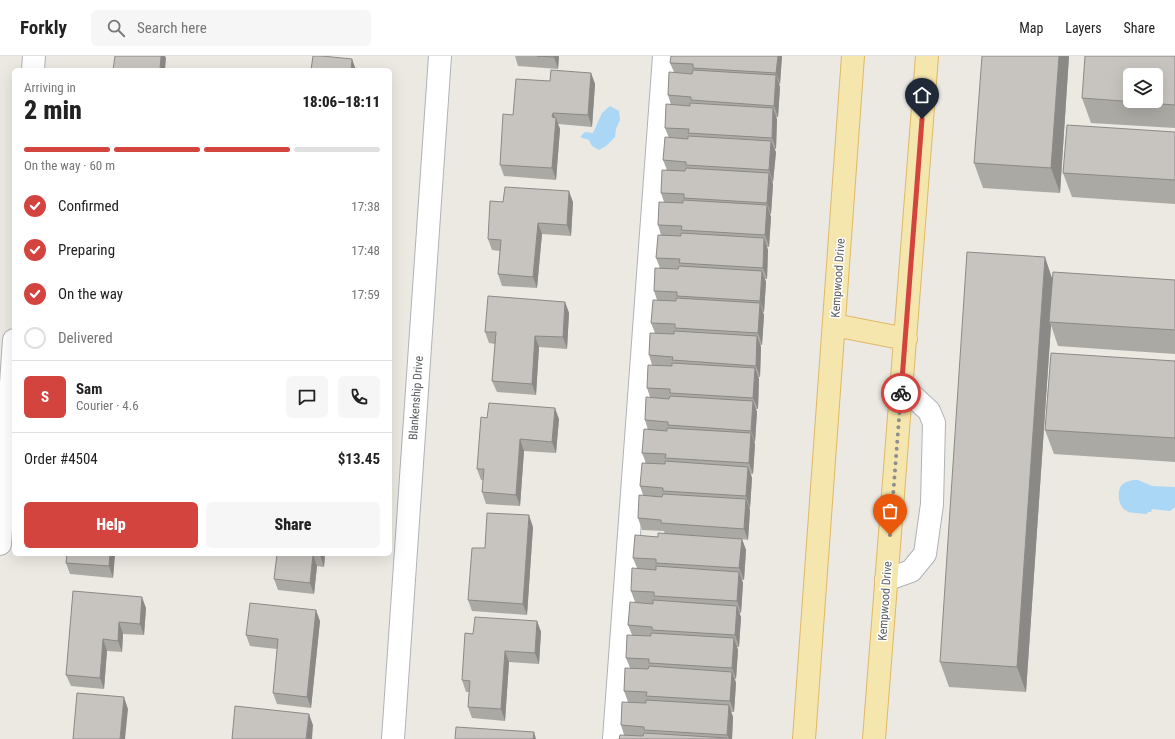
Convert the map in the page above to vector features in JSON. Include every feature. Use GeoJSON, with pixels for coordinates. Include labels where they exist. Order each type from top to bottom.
{"type":"FeatureCollection","features":[{"type":"Feature","properties":{"kind":"main road","name":"Kempwood Drive"},"geometry":{"type":"LineString","coordinates":[[804,739],[853,56]]}},
{"type":"Feature","properties":{"kind":"main road","name":"Kempwood Drive"},"geometry":{"type":"LineString","coordinates":[[874,739],[927,56]]}},
{"type":"Feature","properties":{"kind":"main road"},"geometry":{"type":"LineString","coordinates":[[834,326],[906,339]]}},
{"type":"Feature","properties":{"kind":"street"},"geometry":{"type":"LineString","coordinates":[[33,68],[34,56]]}},
{"type":"Feature","properties":{"kind":"street","name":"Blankenship Drive"},"geometry":{"type":"LineString","coordinates":[[392,739],[440,56]]}},
{"type":"Feature","properties":{"kind":"street"},"geometry":{"type":"LineString","coordinates":[[614,739],[664,56]]}},
{"type":"Feature","properties":{"kind":"street"},"geometry":{"type":"LineString","coordinates":[[0,544],[12,369]]}},
{"type":"Feature","properties":{"kind":"street"},"geometry":{"type":"LineString","coordinates":[[886,580],[912,571],[925,554],[932,504],[934,423],[930,411],[902,386]]}},
{"type":"Feature","properties":{"kind":"water"},"geometry":{"type":"Polygon","coordinates":[[[610,106],[619,111],[620,120],[616,129],[615,137],[606,146],[599,150],[592,146],[589,140],[580,137],[585,132],[593,133],[602,113],[610,106]]]}},
{"type":"Feature","properties":{"kind":"water"},"geometry":{"type":"Polygon","coordinates":[[[1133,480],[1138,480],[1152,486],[1175,487],[1175,507],[1170,511],[1152,509],[1151,512],[1148,512],[1147,514],[1133,513],[1125,510],[1120,502],[1120,489],[1121,486],[1133,480]]]}},
{"type":"Feature","properties":{"kind":"building"},"geometry":{"type":"Polygon","coordinates":[[[115,56],[161,56],[160,68],[113,68],[115,56]]]}},
{"type":"Feature","properties":{"kind":"building"},"geometry":{"type":"Polygon","coordinates":[[[313,56],[352,59],[351,68],[311,68],[313,56]]]}},
{"type":"Feature","properties":{"kind":"building"},"geometry":{"type":"Polygon","coordinates":[[[671,56],[778,56],[776,73],[693,68],[693,64],[670,63],[671,56]]]}},
{"type":"Feature","properties":{"kind":"building"},"geometry":{"type":"Polygon","coordinates":[[[982,56],[1059,56],[1051,168],[974,163],[982,56]]]}},
{"type":"Feature","properties":{"kind":"building"},"geometry":{"type":"Polygon","coordinates":[[[1085,56],[1175,56],[1175,105],[1163,104],[1163,68],[1123,68],[1123,101],[1082,98],[1085,56]]]}},
{"type":"Feature","properties":{"kind":"building"},"geometry":{"type":"Polygon","coordinates":[[[551,70],[591,73],[588,115],[553,113],[552,117],[556,118],[552,168],[500,165],[503,114],[513,115],[516,79],[550,81],[551,70]]]}},
{"type":"Feature","properties":{"kind":"building"},"geometry":{"type":"Polygon","coordinates":[[[693,70],[776,75],[774,106],[691,100],[691,97],[668,95],[669,72],[692,74],[693,70]]]}},
{"type":"Feature","properties":{"kind":"building"},"geometry":{"type":"Polygon","coordinates":[[[690,103],[773,108],[772,138],[688,133],[689,129],[665,128],[666,104],[690,106],[690,103]]]}},
{"type":"Feature","properties":{"kind":"building"},"geometry":{"type":"Polygon","coordinates":[[[1067,125],[1175,132],[1175,180],[1063,173],[1067,125]]]}},
{"type":"Feature","properties":{"kind":"building"},"geometry":{"type":"Polygon","coordinates":[[[688,136],[771,141],[769,170],[686,165],[686,162],[663,160],[665,137],[688,139],[688,136]]]}},
{"type":"Feature","properties":{"kind":"building"},"geometry":{"type":"Polygon","coordinates":[[[686,168],[769,173],[767,203],[684,198],[684,194],[661,193],[662,170],[685,171],[686,168]]]}},
{"type":"Feature","properties":{"kind":"building"},"geometry":{"type":"Polygon","coordinates":[[[505,187],[569,191],[567,225],[538,223],[533,277],[498,274],[501,240],[488,239],[490,201],[503,202],[505,187]]]}},
{"type":"Feature","properties":{"kind":"building"},"geometry":{"type":"Polygon","coordinates":[[[683,200],[767,205],[765,235],[681,230],[682,226],[658,225],[659,202],[683,203],[683,200]]]}},
{"type":"Feature","properties":{"kind":"building"},"geometry":{"type":"Polygon","coordinates":[[[681,233],[764,238],[763,268],[679,263],[680,259],[656,258],[658,235],[681,236],[681,233]]]}},
{"type":"Feature","properties":{"kind":"building"},"geometry":{"type":"Polygon","coordinates":[[[967,252],[1045,257],[1017,667],[940,662],[967,252]]]}},
{"type":"Feature","properties":{"kind":"building"},"geometry":{"type":"Polygon","coordinates":[[[679,266],[762,271],[760,301],[677,296],[677,292],[654,291],[655,268],[678,269],[679,266]]]}},
{"type":"Feature","properties":{"kind":"building"},"geometry":{"type":"Polygon","coordinates":[[[1053,272],[1175,280],[1175,330],[1049,322],[1053,272]]]}},
{"type":"Feature","properties":{"kind":"building"},"geometry":{"type":"Polygon","coordinates":[[[488,296],[565,302],[563,337],[535,336],[532,384],[492,381],[496,332],[485,332],[488,296]]]}},
{"type":"Feature","properties":{"kind":"building"},"geometry":{"type":"Polygon","coordinates":[[[676,298],[760,303],[758,333],[675,328],[675,324],[651,323],[653,300],[676,301],[676,298]]]}},
{"type":"Feature","properties":{"kind":"building"},"geometry":{"type":"Polygon","coordinates":[[[674,331],[757,336],[756,366],[672,360],[673,357],[649,355],[650,333],[674,334],[674,331]]]}},
{"type":"Feature","properties":{"kind":"building"},"geometry":{"type":"Polygon","coordinates":[[[1051,353],[1175,361],[1175,438],[1045,430],[1051,353]]]}},
{"type":"Feature","properties":{"kind":"building"},"geometry":{"type":"Polygon","coordinates":[[[672,363],[755,368],[753,398],[670,393],[670,389],[647,388],[648,365],[672,366],[672,363]]]}},
{"type":"Feature","properties":{"kind":"building"},"geometry":{"type":"Polygon","coordinates":[[[670,396],[753,401],[751,431],[668,425],[668,422],[645,420],[646,397],[669,399],[670,396]]]}},
{"type":"Feature","properties":{"kind":"building"},"geometry":{"type":"Polygon","coordinates":[[[489,403],[555,408],[552,442],[520,439],[516,495],[482,492],[484,469],[477,469],[481,417],[487,418],[489,403]]]}},
{"type":"Feature","properties":{"kind":"building"},"geometry":{"type":"Polygon","coordinates":[[[667,428],[751,433],[749,463],[665,458],[666,454],[642,453],[644,429],[667,431],[667,428]]]}},
{"type":"Feature","properties":{"kind":"building"},"geometry":{"type":"Polygon","coordinates":[[[665,461],[748,467],[746,496],[663,491],[663,488],[640,486],[642,463],[665,464],[665,461]]]}},
{"type":"Feature","properties":{"kind":"building"},"geometry":{"type":"Polygon","coordinates":[[[663,494],[746,499],[744,529],[661,523],[661,520],[638,518],[639,495],[662,497],[663,494]]]}},
{"type":"Feature","properties":{"kind":"building"},"geometry":{"type":"Polygon","coordinates":[[[487,513],[529,515],[523,604],[468,600],[472,548],[485,548],[487,513]]]}},
{"type":"Feature","properties":{"kind":"building"},"geometry":{"type":"Polygon","coordinates":[[[658,533],[742,539],[739,568],[656,563],[656,559],[633,558],[635,535],[658,537],[658,533]]]}},
{"type":"Feature","properties":{"kind":"building"},"geometry":{"type":"Polygon","coordinates":[[[67,556],[110,556],[109,566],[66,563],[67,556]]]}},
{"type":"Feature","properties":{"kind":"building"},"geometry":{"type":"Polygon","coordinates":[[[277,556],[313,556],[310,583],[274,579],[277,556]]]}},
{"type":"Feature","properties":{"kind":"building"},"geometry":{"type":"Polygon","coordinates":[[[656,566],[739,572],[737,601],[654,596],[654,592],[631,591],[632,568],[656,570],[656,566]]]}},
{"type":"Feature","properties":{"kind":"building"},"geometry":{"type":"Polygon","coordinates":[[[73,591],[142,597],[140,624],[119,622],[118,641],[103,639],[100,678],[66,675],[73,591]]]}},
{"type":"Feature","properties":{"kind":"building"},"geometry":{"type":"Polygon","coordinates":[[[653,600],[737,606],[735,635],[652,630],[652,627],[628,625],[630,602],[653,604],[653,600]]]}},
{"type":"Feature","properties":{"kind":"building"},"geometry":{"type":"Polygon","coordinates":[[[250,603],[316,610],[307,697],[273,693],[278,639],[246,635],[250,603]]]}},
{"type":"Feature","properties":{"kind":"building"},"geometry":{"type":"Polygon","coordinates":[[[475,617],[537,621],[535,653],[505,651],[501,709],[468,707],[470,681],[462,680],[465,633],[473,634],[475,617]]]}},
{"type":"Feature","properties":{"kind":"building"},"geometry":{"type":"Polygon","coordinates":[[[651,633],[734,638],[732,668],[649,663],[649,659],[626,658],[627,635],[651,636],[651,633]]]}},
{"type":"Feature","properties":{"kind":"building"},"geometry":{"type":"Polygon","coordinates":[[[649,666],[732,672],[730,701],[646,696],[647,692],[624,691],[625,668],[648,669],[649,666]]]}},
{"type":"Feature","properties":{"kind":"building"},"geometry":{"type":"Polygon","coordinates":[[[77,693],[124,697],[120,739],[73,739],[77,693]]]}},
{"type":"Feature","properties":{"kind":"building"},"geometry":{"type":"Polygon","coordinates":[[[646,700],[729,705],[727,735],[644,730],[644,727],[621,725],[622,702],[646,703],[646,700]]]}},
{"type":"Feature","properties":{"kind":"building"},"geometry":{"type":"Polygon","coordinates":[[[235,706],[309,714],[306,739],[232,739],[235,706]]]}},
{"type":"Feature","properties":{"kind":"building"},"geometry":{"type":"Polygon","coordinates":[[[456,727],[534,732],[533,739],[455,739],[456,727]]]}},
{"type":"Feature","properties":{"kind":"building"},"geometry":{"type":"Polygon","coordinates":[[[644,733],[727,739],[619,739],[620,735],[643,736],[644,733]]]}},
{"type":"Feature","properties":{"kind":"way so far"},"geometry":{"type":"LineString","coordinates":[[890,535],[901,393]]}},
{"type":"Feature","properties":{"kind":"route"},"geometry":{"type":"LineString","coordinates":[[901,393],[922,119]]}}]}
